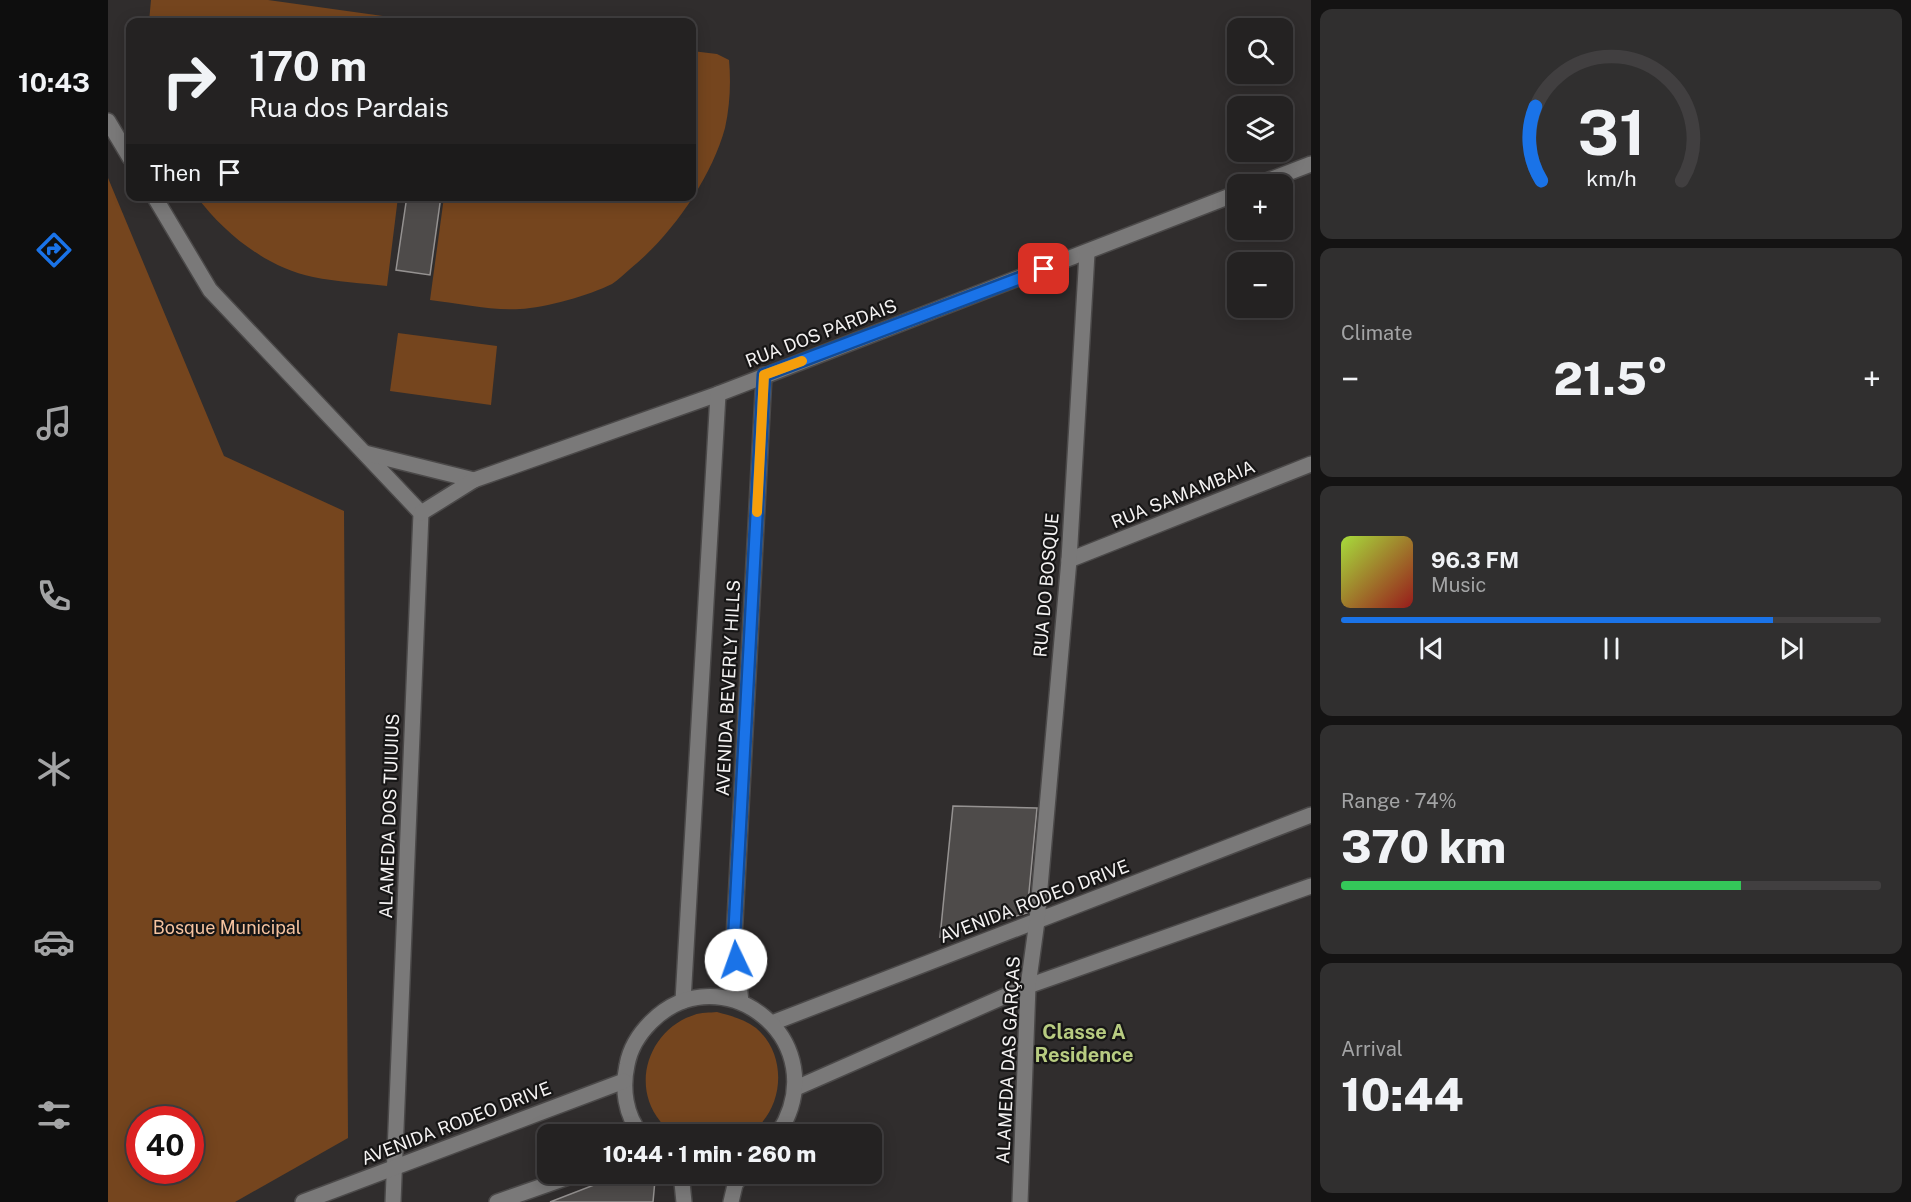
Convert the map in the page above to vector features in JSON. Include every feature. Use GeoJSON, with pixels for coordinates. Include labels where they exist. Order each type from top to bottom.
{"type":"FeatureCollection","features":[{"type":"Feature","properties":{"kind":"street"},"geometry":{"type":"LineString","coordinates":[[108,121],[126,151]]}},
{"type":"Feature","properties":{"kind":"street"},"geometry":{"type":"LineString","coordinates":[[1285,174],[1311,164]]}},
{"type":"Feature","properties":{"kind":"street","name":"RUA DOS PARDAIS"},"geometry":{"type":"LineString","coordinates":[[421,513],[474,480],[718,394],[1227,197]]}},
{"type":"Feature","properties":{"kind":"street"},"geometry":{"type":"LineString","coordinates":[[157,201],[210,290],[421,513]]}},
{"type":"Feature","properties":{"kind":"street","name":"RUA DO BOSQUE"},"geometry":{"type":"LineString","coordinates":[[1037,921],[1069,560],[1087,253]]}},
{"type":"Feature","properties":{"kind":"street","name":"AVENIDA BEVERLY HILLS"},"geometry":{"type":"LineString","coordinates":[[741,1002],[734,939],[764,375]]}},
{"type":"Feature","properties":{"kind":"street","name":"AVENIDA BEVERLY HILLS"},"geometry":{"type":"LineString","coordinates":[[683,1001],[718,394]]}},
{"type":"Feature","properties":{"kind":"street"},"geometry":{"type":"LineString","coordinates":[[365,453],[474,480]]}},
{"type":"Feature","properties":{"kind":"street","name":"RUA SAMAMBAIA"},"geometry":{"type":"LineString","coordinates":[[1069,560],[1311,464]]}},
{"type":"Feature","properties":{"kind":"street","name":"ALAMEDA DOS TUIUIUS"},"geometry":{"type":"LineString","coordinates":[[393,1202],[421,513]]}},
{"type":"Feature","properties":{"kind":"street","name":"AVENIDA RODEO DRIVE"},"geometry":{"type":"LineString","coordinates":[[772,1023],[1311,815]]}},
{"type":"Feature","properties":{"kind":"street"},"geometry":{"type":"LineString","coordinates":[[796,1088],[1028,986],[1311,886]]}},
{"type":"Feature","properties":{"kind":"street","name":"ALAMEDA DAS GARÇAS"},"geometry":{"type":"LineString","coordinates":[[1020,1202],[1028,986],[1037,921]]}},
{"type":"Feature","properties":{"kind":"street"},"geometry":{"type":"LineString","coordinates":[[634,1124],[627,1106],[624,1081],[629,1055],[641,1032],[659,1013],[683,1001],[702,997],[741,1002],[758,1011],[772,1023],[786,1042],[794,1065],[796,1088],[789,1117],[784,1124]]}},
{"type":"Feature","properties":{"kind":"street","name":"AVENIDA RODEO DRIVE"},"geometry":{"type":"LineString","coordinates":[[303,1202],[624,1081]]}},
{"type":"Feature","properties":{"kind":"street"},"geometry":{"type":"LineString","coordinates":[[497,1202],[548,1184]]}},
{"type":"Feature","properties":{"kind":"street"},"geometry":{"type":"LineString","coordinates":[[682,1184],[684,1202]]}},
{"type":"Feature","properties":{"kind":"street"},"geometry":{"type":"LineString","coordinates":[[730,1202],[736,1184]]}},
{"type":"Feature","properties":{"kind":"green space"},"geometry":{"type":"Polygon","coordinates":[[[151,0],[268,0],[392,18],[149,18],[151,0]]]}},
{"type":"Feature","properties":{"kind":"green space"},"geometry":{"type":"Polygon","coordinates":[[[696,51],[717,54],[729,60],[730,77],[725,128],[719,147],[696,192],[696,51]]]}},
{"type":"Feature","properties":{"kind":"green space","name":"Bosque Municipal"},"geometry":{"type":"Polygon","coordinates":[[[108,178],[224,456],[344,511],[348,1138],[235,1202],[108,1202],[108,178]]]}},
{"type":"Feature","properties":{"kind":"green space"},"geometry":{"type":"Polygon","coordinates":[[[200,201],[398,201],[387,286],[313,277],[279,265],[248,247],[200,201]]]}},
{"type":"Feature","properties":{"kind":"green space"},"geometry":{"type":"Polygon","coordinates":[[[443,201],[691,201],[645,256],[612,284],[603,288],[554,304],[520,309],[499,309],[430,300],[443,201]]]}},
{"type":"Feature","properties":{"kind":"green space"},"geometry":{"type":"Polygon","coordinates":[[[398,333],[497,346],[491,405],[390,391],[398,333]]]}},
{"type":"Feature","properties":{"kind":"green space"},"geometry":{"type":"Polygon","coordinates":[[[717,1012],[747,1022],[767,1040],[774,1053],[778,1068],[778,1083],[770,1112],[761,1124],[662,1124],[651,1106],[646,1091],[646,1075],[649,1059],[656,1045],[666,1032],[679,1022],[703,1013],[717,1012]]]}},
{"type":"Feature","properties":{"kind":"building"},"geometry":{"type":"Polygon","coordinates":[[[406,201],[440,201],[430,275],[396,270],[406,201]]]}},
{"type":"Feature","properties":{"kind":"building"},"geometry":{"type":"Polygon","coordinates":[[[953,806],[1037,808],[1027,913],[940,937],[953,806]]]}},
{"type":"Feature","properties":{"kind":"building"},"geometry":{"type":"Polygon","coordinates":[[[597,1184],[655,1184],[653,1202],[550,1202],[597,1184]]]}},
{"type":"Feature","properties":{"kind":"slow traffic"},"geometry":{"type":"LineString","coordinates":[[757,512],[764,375],[802,361]]}},
{"type":"Feature","properties":{"kind":"district","name":"Classe A Residence"},"geometry":{"type":"Point","coordinates":[1084,1044]}},
{"type":"Feature","properties":{"kind":"route"},"geometry":{"type":"LineString","coordinates":[[736,960],[734,939],[764,375],[1044,269]]}}]}
